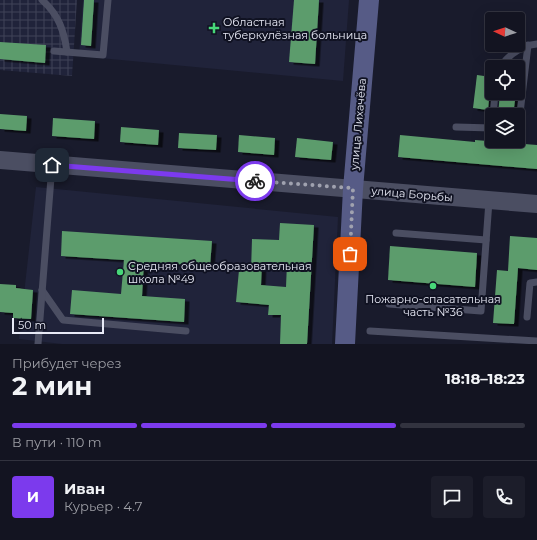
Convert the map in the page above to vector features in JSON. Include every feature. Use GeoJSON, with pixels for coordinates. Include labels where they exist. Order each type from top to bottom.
{"type":"FeatureCollection","features":[{"type":"Feature","properties":{"kind":"main road","name":"улица Лихачёва"},"geometry":{"type":"LineString","coordinates":[[344,344],[353,188],[369,0]]}},
{"type":"Feature","properties":{"kind":"street","name":"улица Борьбы"},"geometry":{"type":"LineString","coordinates":[[0,160],[537,204]]}},
{"type":"Feature","properties":{"kind":"lane"},"geometry":{"type":"LineString","coordinates":[[42,0],[53,10],[64,30],[67,52]]}},
{"type":"Feature","properties":{"kind":"lane"},"geometry":{"type":"LineString","coordinates":[[54,51],[103,55],[108,0]]}},
{"type":"Feature","properties":{"kind":"lane"},"geometry":{"type":"LineString","coordinates":[[506,60],[528,45],[537,44]]}},
{"type":"Feature","properties":{"kind":"lane"},"geometry":{"type":"LineString","coordinates":[[521,108],[528,45]]}},
{"type":"Feature","properties":{"kind":"lane"},"geometry":{"type":"LineString","coordinates":[[456,127],[485,128]]}},
{"type":"Feature","properties":{"kind":"lane"},"geometry":{"type":"LineString","coordinates":[[38,344],[52,165]]}},
{"type":"Feature","properties":{"kind":"lane"},"geometry":{"type":"LineString","coordinates":[[389,304],[481,311],[489,200]]}},
{"type":"Feature","properties":{"kind":"lane"},"geometry":{"type":"LineString","coordinates":[[396,233],[486,240]]}},
{"type":"Feature","properties":{"kind":"lane"},"geometry":{"type":"LineString","coordinates":[[527,317],[530,283],[537,282]]}},
{"type":"Feature","properties":{"kind":"lane"},"geometry":{"type":"LineString","coordinates":[[42,290],[63,320],[186,331]]}},
{"type":"Feature","properties":{"kind":"lane"},"geometry":{"type":"LineString","coordinates":[[370,331],[537,341]]}},
{"type":"Feature","properties":{"kind":"shaded area"},"geometry":{"type":"Polygon","coordinates":[[[0,0],[77,0],[72,76],[0,70],[0,0]]]}},
{"type":"Feature","properties":{"kind":"shaded area","name":"Областная туберкулёзная больница"},"geometry":{"type":"Polygon","coordinates":[[[83,0],[349,0],[343,81],[79,56],[83,0]]]}},
{"type":"Feature","properties":{"kind":"shaded area","name":"Средняя общеобразовательная школа №49"},"geometry":{"type":"Polygon","coordinates":[[[36,187],[338,217],[332,344],[62,344],[19,339],[36,187]]]}},
{"type":"Feature","properties":{"kind":"building"},"geometry":{"type":"Polygon","coordinates":[[[84,0],[94,0],[91,46],[81,45],[84,0]]]}},
{"type":"Feature","properties":{"kind":"building"},"geometry":{"type":"Polygon","coordinates":[[[294,0],[319,0],[315,64],[289,62],[294,0]]]}},
{"type":"Feature","properties":{"kind":"building"},"geometry":{"type":"Polygon","coordinates":[[[0,42],[46,45],[45,63],[0,59],[0,42]]]}},
{"type":"Feature","properties":{"kind":"building"},"geometry":{"type":"Polygon","coordinates":[[[477,75],[485,76],[485,100],[489,100],[488,108],[485,108],[485,110],[473,108],[477,75]]]}},
{"type":"Feature","properties":{"kind":"building"},"geometry":{"type":"Polygon","coordinates":[[[499,100],[515,100],[514,108],[499,108],[499,100]]]}},
{"type":"Feature","properties":{"kind":"building"},"geometry":{"type":"Polygon","coordinates":[[[0,114],[27,116],[26,131],[0,129],[0,114]]]}},
{"type":"Feature","properties":{"kind":"building"},"geometry":{"type":"Polygon","coordinates":[[[53,118],[95,121],[94,139],[52,136],[53,118]]]}},
{"type":"Feature","properties":{"kind":"building"},"geometry":{"type":"Polygon","coordinates":[[[121,127],[159,130],[158,145],[120,142],[121,127]]]}},
{"type":"Feature","properties":{"kind":"building"},"geometry":{"type":"Polygon","coordinates":[[[179,133],[217,135],[216,150],[178,148],[179,133]]]}},
{"type":"Feature","properties":{"kind":"building"},"geometry":{"type":"Polygon","coordinates":[[[239,135],[275,138],[274,155],[238,152],[239,135]]]}},
{"type":"Feature","properties":{"kind":"building"},"geometry":{"type":"Polygon","coordinates":[[[400,135],[475,142],[475,140],[485,141],[485,148],[525,148],[525,144],[537,145],[537,169],[398,157],[400,135]]]}},
{"type":"Feature","properties":{"kind":"building"},"geometry":{"type":"Polygon","coordinates":[[[297,138],[333,142],[331,160],[295,157],[297,138]]]}},
{"type":"Feature","properties":{"kind":"building"},"geometry":{"type":"Polygon","coordinates":[[[280,223],[314,225],[307,344],[280,344],[281,315],[268,315],[269,305],[236,302],[239,270],[251,271],[252,239],[279,240],[280,223]],[[262,262],[261,285],[286,287],[287,263],[262,262]]]}},
{"type":"Feature","properties":{"kind":"building"},"geometry":{"type":"Polygon","coordinates":[[[62,231],[212,241],[210,266],[144,262],[142,296],[185,299],[184,322],[70,314],[72,290],[121,294],[124,260],[61,256],[62,231]]]}},
{"type":"Feature","properties":{"kind":"building"},"geometry":{"type":"Polygon","coordinates":[[[510,236],[537,238],[537,270],[518,268],[514,324],[493,323],[497,270],[508,271],[510,236]]]}},
{"type":"Feature","properties":{"kind":"building"},"geometry":{"type":"Polygon","coordinates":[[[390,246],[477,253],[475,287],[388,280],[390,246]]]}},
{"type":"Feature","properties":{"kind":"building"},"geometry":{"type":"Polygon","coordinates":[[[0,284],[16,285],[16,288],[33,290],[31,319],[13,318],[13,313],[0,312],[0,284]]]}},
{"type":"Feature","properties":{"kind":"way so far"},"geometry":{"type":"LineString","coordinates":[[255,181],[353,188],[350,254]]}},
{"type":"Feature","properties":{"kind":"place","name":"Областная туберкулёзная больница"},"geometry":{"type":"Point","coordinates":[214,28]}},
{"type":"Feature","properties":{"kind":"place","name":"Средняя общеобразовательная школа №49"},"geometry":{"type":"Point","coordinates":[120,272]}},
{"type":"Feature","properties":{"kind":"place","name":"Пожарно-спасательная часть №36"},"geometry":{"type":"Point","coordinates":[433,286]}},
{"type":"Feature","properties":{"kind":"route"},"geometry":{"type":"LineString","coordinates":[[52,165],[255,181]]}}]}
